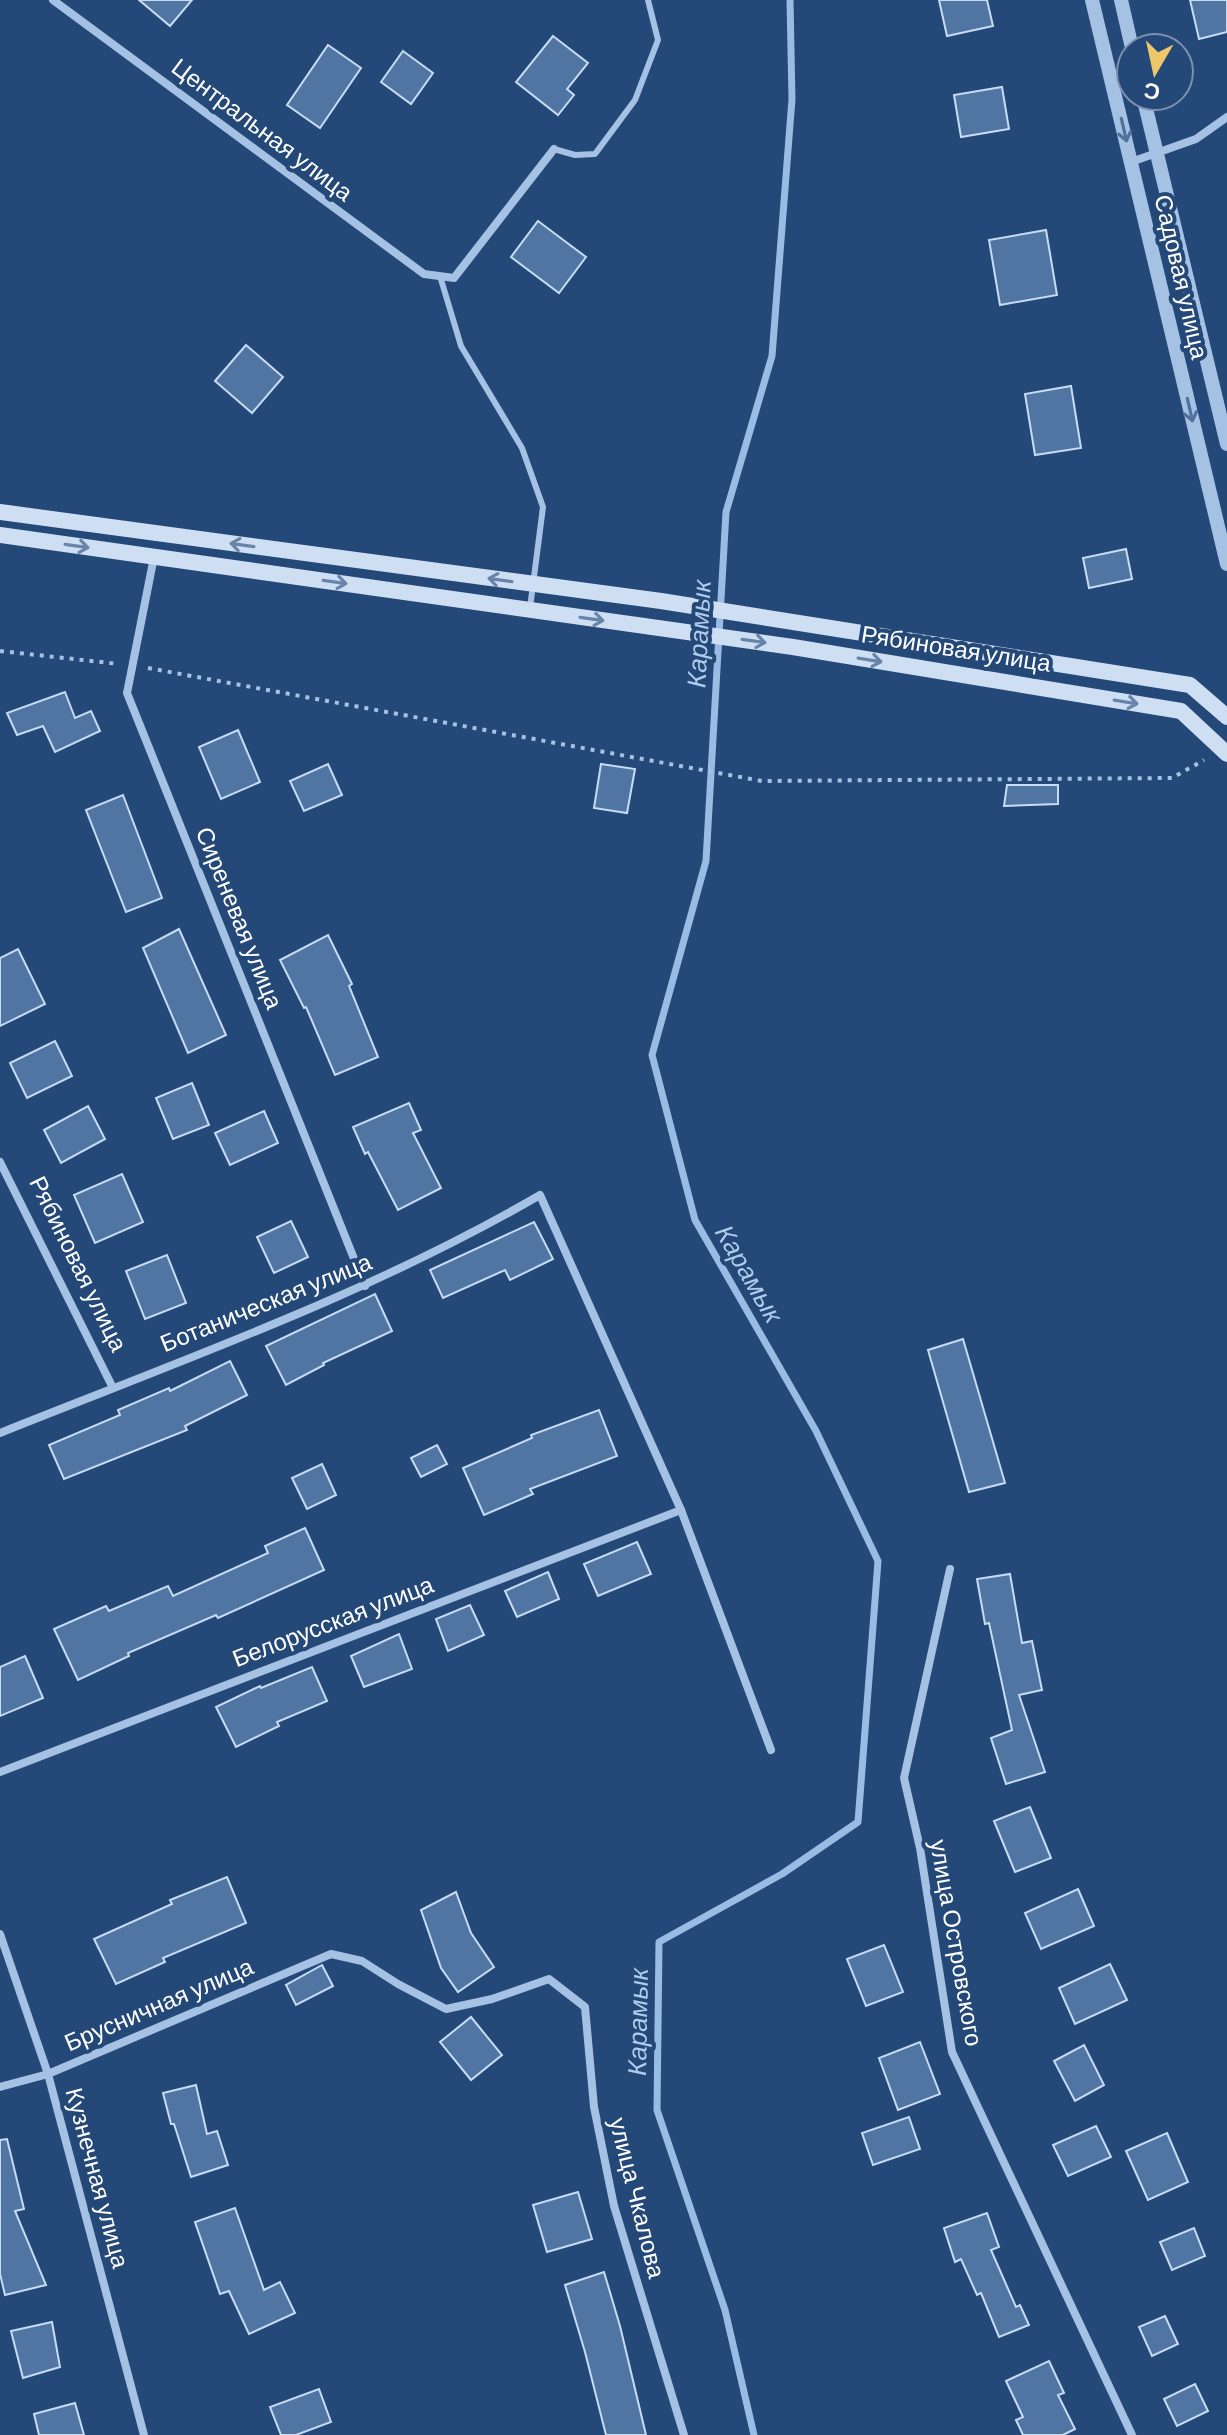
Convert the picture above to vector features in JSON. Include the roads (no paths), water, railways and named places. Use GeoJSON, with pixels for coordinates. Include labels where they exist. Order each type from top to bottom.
{"type":"FeatureCollection","features":[{"type":"Feature","properties":{"kind":"main road"},"geometry":{"type":"LineString","coordinates":[[0,512],[661,601],[1190,685],[1227,717]]}},
{"type":"Feature","properties":{"kind":"main road","name":"Рябиновая улица"},"geometry":{"type":"LineString","coordinates":[[0,535],[793,647],[1181,711],[1225,752]]}},
{"type":"Feature","properties":{"kind":"street","name":"Центральная улица"},"geometry":{"type":"LineString","coordinates":[[53,0],[424,274],[454,278],[554,149]]}},
{"type":"Feature","properties":{"kind":"street","name":"Садовая улица"},"geometry":{"type":"LineString","coordinates":[[1092,0],[1227,564]]}},
{"type":"Feature","properties":{"kind":"street"},"geometry":{"type":"LineString","coordinates":[[1121,0],[1128,32]]}},
{"type":"Feature","properties":{"kind":"street","name":"Садовая улица"},"geometry":{"type":"LineString","coordinates":[[1147,112],[1227,444]]}},
{"type":"Feature","properties":{"kind":"street"},"geometry":{"type":"LineString","coordinates":[[1131,162],[1196,139],[1227,117]]}},
{"type":"Feature","properties":{"kind":"street","name":"Сиреневая улица"},"geometry":{"type":"LineString","coordinates":[[154,557],[127,693],[365,1286]]}},
{"type":"Feature","properties":{"kind":"street","name":"Рябиновая улица"},"geometry":{"type":"LineString","coordinates":[[0,1162],[113,1388]]}},
{"type":"Feature","properties":{"kind":"street","name":"Ботаническая улица"},"geometry":{"type":"LineString","coordinates":[[0,1433],[365,1286],[540,1195],[681,1510]]}},
{"type":"Feature","properties":{"kind":"street"},"geometry":{"type":"LineString","coordinates":[[681,1510],[771,1750]]}},
{"type":"Feature","properties":{"kind":"street","name":"Белорусская улица"},"geometry":{"type":"LineString","coordinates":[[0,1772],[681,1510]]}},
{"type":"Feature","properties":{"kind":"street","name":"улица Островского"},"geometry":{"type":"LineString","coordinates":[[950,1569],[904,1778],[920,1848],[952,2052],[1132,2435]]}},
{"type":"Feature","properties":{"kind":"street","name":"Кузнечная улица"},"geometry":{"type":"LineString","coordinates":[[0,1934],[48,2074],[144,2435]]}},
{"type":"Feature","properties":{"kind":"street","name":"Брусничная улица"},"geometry":{"type":"LineString","coordinates":[[0,2087],[48,2074],[331,1954]]}},
{"type":"Feature","properties":{"kind":"street","name":"улица Чкалова"},"geometry":{"type":"LineString","coordinates":[[331,1954],[362,1961],[446,2009],[492,1999],[549,1979],[585,2007],[594,2107],[614,2206],[684,2435]]}},
{"type":"Feature","properties":{"kind":"lane"},"geometry":{"type":"LineString","coordinates":[[554,149],[575,155],[595,154],[635,100],[658,40],[648,0]]}},
{"type":"Feature","properties":{"kind":"lane"},"geometry":{"type":"LineString","coordinates":[[440,276],[461,346],[522,448],[543,507],[530,610]]}},
{"type":"Feature","properties":{"kind":"waterway","name":"Карамык"},"geometry":{"type":"LineString","coordinates":[[754,2435],[725,2310],[657,2110],[659,1942],[782,1874],[858,1822],[878,1561],[816,1431],[695,1220],[652,1055],[706,861],[726,512],[772,356],[792,99],[790,0]]}}]}
